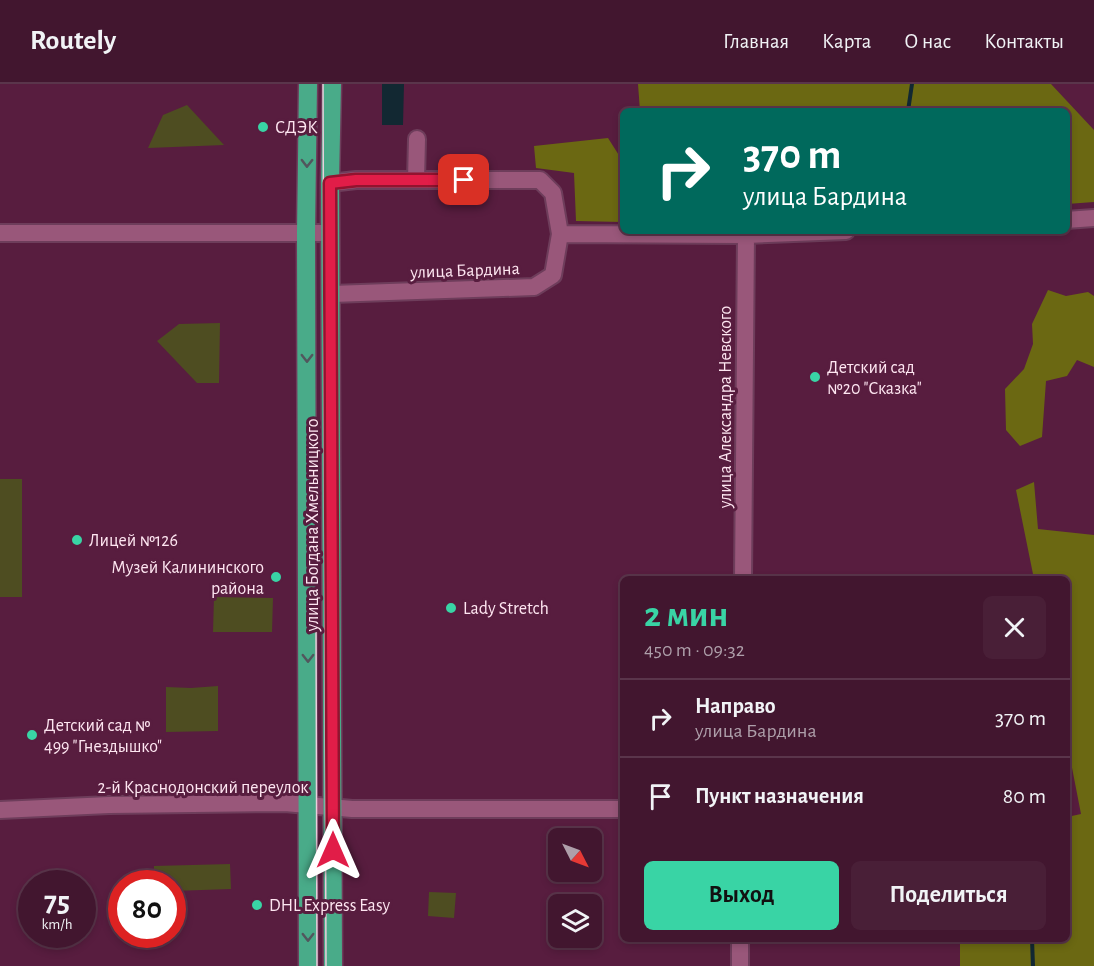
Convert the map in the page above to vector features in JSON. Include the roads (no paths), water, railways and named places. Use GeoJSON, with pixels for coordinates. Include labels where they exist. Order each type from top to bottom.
{"type":"FeatureCollection","features":[{"type":"Feature","properties":{"kind":"highway","name":"улица Богдана Хмельницкого"},"geometry":{"type":"LineString","coordinates":[[308,84],[306,233],[308,966]]}},
{"type":"Feature","properties":{"kind":"highway","name":"улица Богдана Хмельницкого"},"geometry":{"type":"LineString","coordinates":[[332,84],[330,233],[333,966]]}},
{"type":"Feature","properties":{"kind":"street"},"geometry":{"type":"LineString","coordinates":[[416,180],[417,139]]}},
{"type":"Feature","properties":{"kind":"street","name":"улица Бардина"},"geometry":{"type":"LineString","coordinates":[[330,183],[356,180],[540,180],[553,193],[560,234],[553,275],[534,287],[332,294]]}},
{"type":"Feature","properties":{"kind":"street"},"geometry":{"type":"LineString","coordinates":[[1070,220],[1094,218]]}},
{"type":"Feature","properties":{"kind":"street"},"geometry":{"type":"LineString","coordinates":[[0,233],[330,233]]}},
{"type":"Feature","properties":{"kind":"street"},"geometry":{"type":"LineString","coordinates":[[560,234],[771,234]]}},
{"type":"Feature","properties":{"kind":"street","name":"улица Александра Невского"},"geometry":{"type":"LineString","coordinates":[[743,576],[746,235]]}},
{"type":"Feature","properties":{"kind":"street","name":"2-й Краснодонский переулок"},"geometry":{"type":"LineString","coordinates":[[0,810],[285,803],[333,808],[620,809]]}},
{"type":"Feature","properties":{"kind":"street"},"geometry":{"type":"LineString","coordinates":[[740,942],[740,966]]}},
{"type":"Feature","properties":{"kind":"water"},"geometry":{"type":"Polygon","coordinates":[[[382,84],[404,84],[403,125],[382,125],[382,84]]]}},
{"type":"Feature","properties":{"kind":"waterway"},"geometry":{"type":"LineString","coordinates":[[908,108],[912,84]]}},
{"type":"Feature","properties":{"kind":"waterway"},"geometry":{"type":"LineString","coordinates":[[1032,942],[1033,966]]}},
{"type":"Feature","properties":{"kind":"tram line"},"geometry":{"type":"LineString","coordinates":[[323,84],[326,966]]}},
{"type":"Feature","properties":{"kind":"tram line"},"geometry":{"type":"LineString","coordinates":[[316,621],[317,966]]}},
{"type":"Feature","properties":{"kind":"place","name":"СДЭК"},"geometry":{"type":"Point","coordinates":[263,127]}},
{"type":"Feature","properties":{"kind":"place","name":"Детский сад №20 \"Сказка\""},"geometry":{"type":"Point","coordinates":[815,377]}},
{"type":"Feature","properties":{"kind":"place","name":"Лицей №126"},"geometry":{"type":"Point","coordinates":[77,540]}},
{"type":"Feature","properties":{"kind":"place","name":"Музей Калининского района"},"geometry":{"type":"Point","coordinates":[276,577]}},
{"type":"Feature","properties":{"kind":"place","name":"Lady Stretch"},"geometry":{"type":"Point","coordinates":[451,608]}},
{"type":"Feature","properties":{"kind":"place","name":"Детский сад № 499 \"Гнездышко\""},"geometry":{"type":"Point","coordinates":[32,735]}},
{"type":"Feature","properties":{"kind":"place","name":"DHL Express Easy"},"geometry":{"type":"Point","coordinates":[257,905]}}]}
